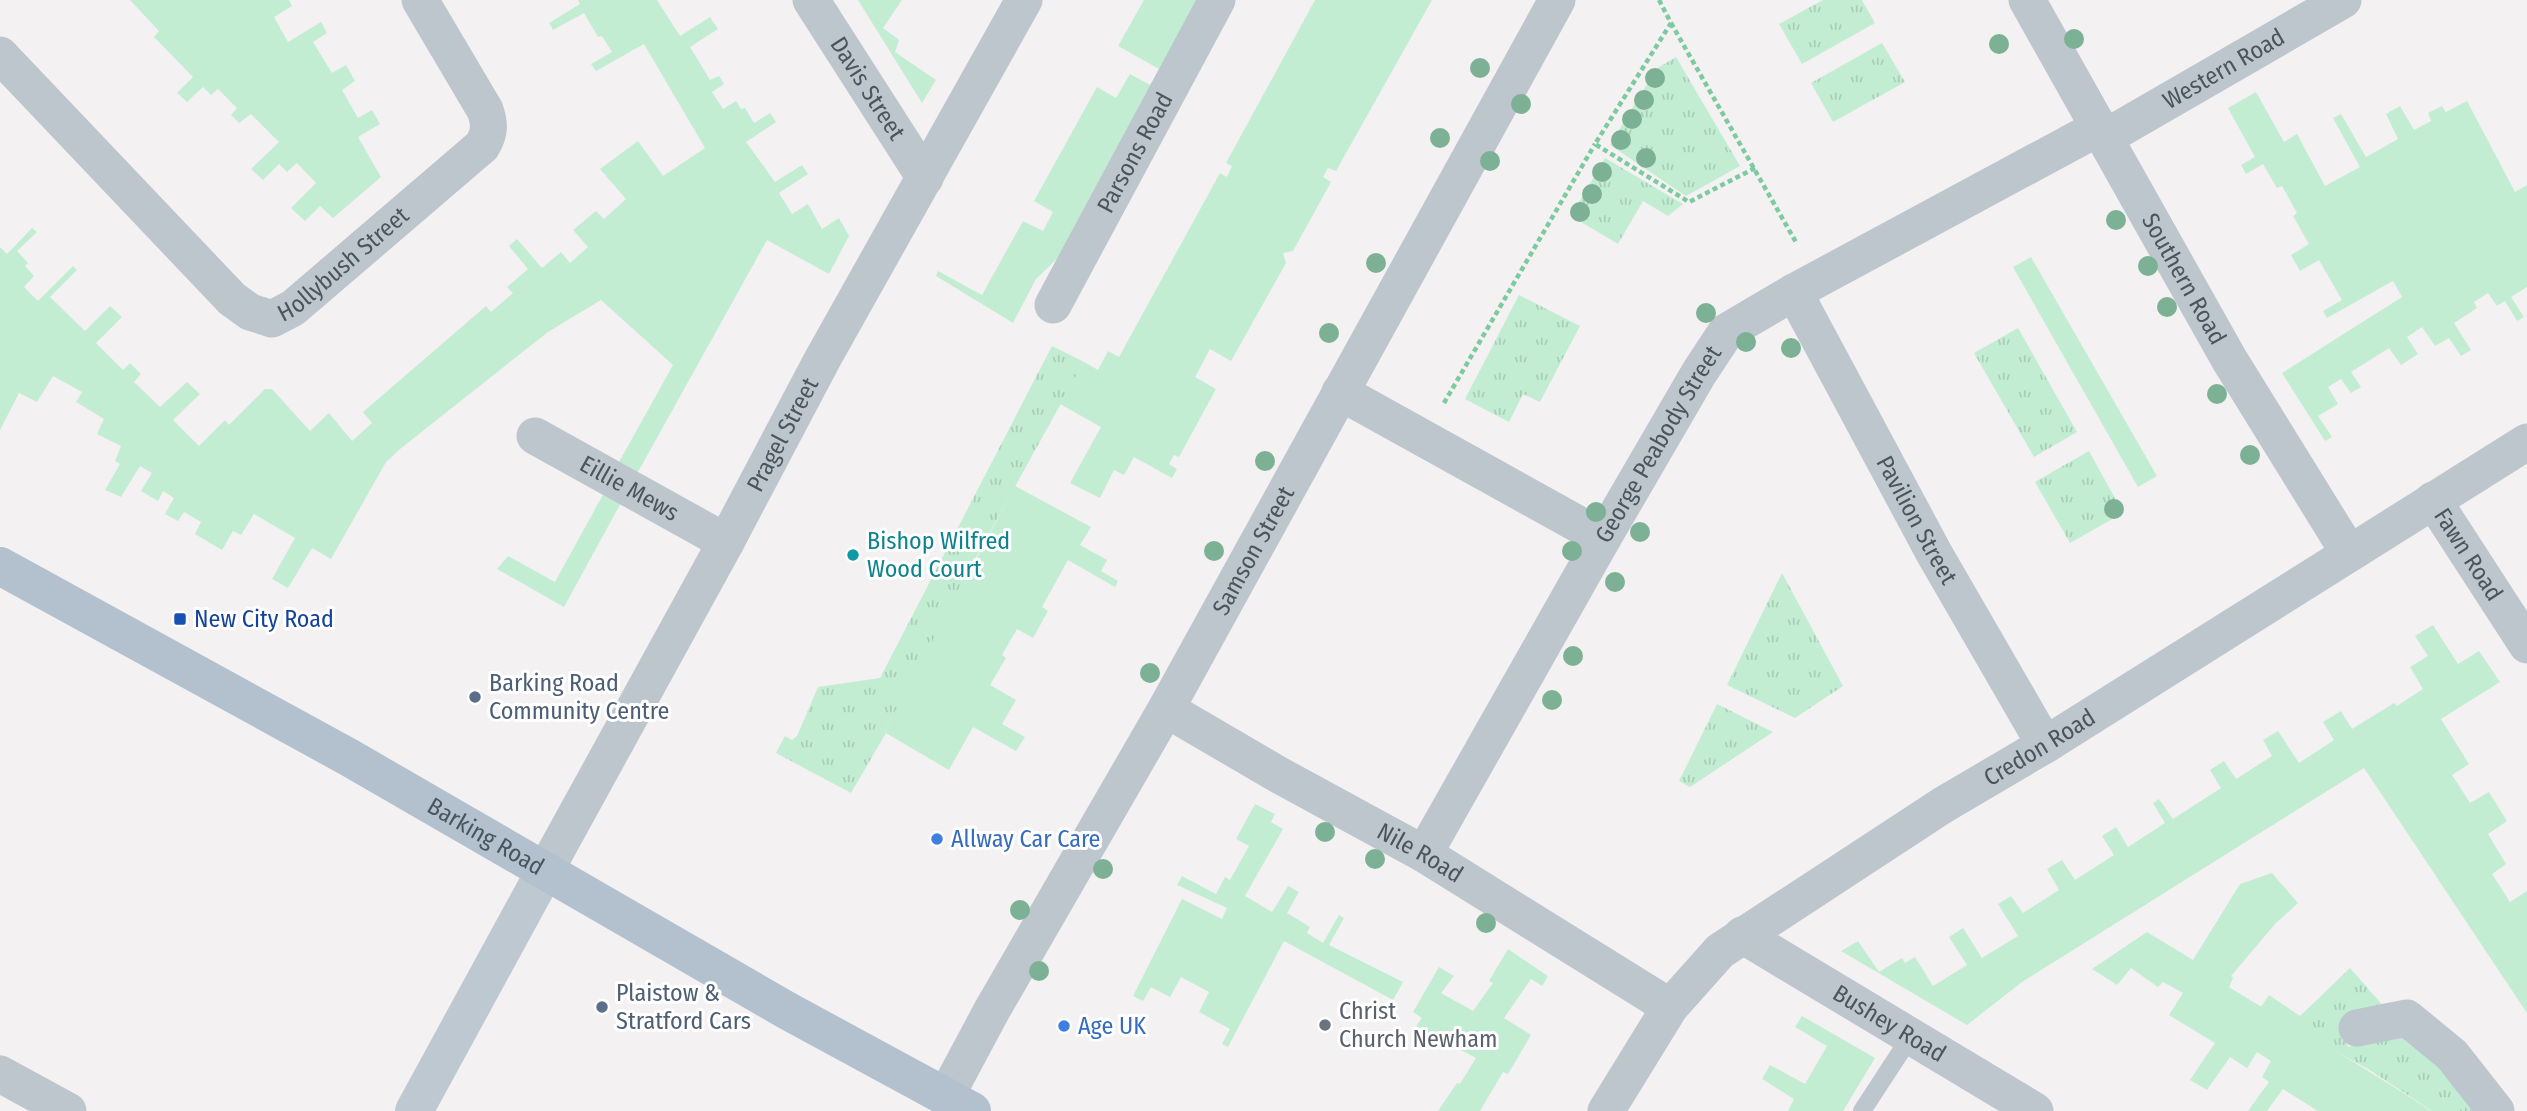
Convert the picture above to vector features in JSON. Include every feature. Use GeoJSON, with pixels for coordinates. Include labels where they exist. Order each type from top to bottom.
{"type":"FeatureCollection","features":[{"type":"Feature","properties":{"kind":"main road","name":"Barking Road"},"geometry":{"type":"LineString","coordinates":[[0,566],[350,758],[786,1010],[959,1104]]}},
{"type":"Feature","properties":{"kind":"street","name":"Hollybush Street"},"geometry":{"type":"LineString","coordinates":[[0,55],[232,299],[250,312],[272,319],[293,308],[482,146],[488,136],[489,120],[485,110],[420,0]]}},
{"type":"Feature","properties":{"kind":"street","name":"Davis Street"},"geometry":{"type":"LineString","coordinates":[[811,0],[925,178]]}},
{"type":"Feature","properties":{"kind":"street","name":"Pragel Street"},"geometry":{"type":"LineString","coordinates":[[545,871],[726,542],[821,360],[1024,0]]}},
{"type":"Feature","properties":{"kind":"street","name":"Parsons Road"},"geometry":{"type":"LineString","coordinates":[[1053,305],[1217,0]]}},
{"type":"Feature","properties":{"kind":"street","name":"Samson Street"},"geometry":{"type":"LineString","coordinates":[[959,1104],[992,1010],[1166,709],[1557,0]]}},
{"type":"Feature","properties":{"kind":"street","name":"Southern Road"},"geometry":{"type":"LineString","coordinates":[[2027,0],[2229,359],[2349,553]]}},
{"type":"Feature","properties":{"kind":"street","name":"Western Road"},"geometry":{"type":"LineString","coordinates":[[2103,132],[2343,0]]}},
{"type":"Feature","properties":{"kind":"street","name":"George Peabody Street"},"geometry":{"type":"LineString","coordinates":[[1424,854],[1603,538],[1699,373],[1726,332],[1805,286],[2103,132]]}},
{"type":"Feature","properties":{"kind":"street","name":"Pavilion Street"},"geometry":{"type":"LineString","coordinates":[[1805,286],[1934,553],[2045,745]]}},
{"type":"Feature","properties":{"kind":"street"},"geometry":{"type":"LineString","coordinates":[[1340,392],[1603,538]]}},
{"type":"Feature","properties":{"kind":"street","name":"Eillie Mews"},"geometry":{"type":"LineString","coordinates":[[535,436],[726,542]]}},
{"type":"Feature","properties":{"kind":"street","name":"Credon Road"},"geometry":{"type":"LineString","coordinates":[[1606,1111],[1670,1007],[1720,951],[1742,935],[1943,806],[2045,745],[2527,442]]}},
{"type":"Feature","properties":{"kind":"street","name":"Fawn Road"},"geometry":{"type":"LineString","coordinates":[[2433,500],[2527,645]]}},
{"type":"Feature","properties":{"kind":"street","name":"Nile Road"},"geometry":{"type":"LineString","coordinates":[[1166,709],[1279,775],[1424,854],[1670,1007]]}},
{"type":"Feature","properties":{"kind":"street"},"geometry":{"type":"LineString","coordinates":[[414,1111],[545,871]]}},
{"type":"Feature","properties":{"kind":"street","name":"Bushey Road"},"geometry":{"type":"LineString","coordinates":[[1742,935],[2035,1111]]}},
{"type":"Feature","properties":{"kind":"street"},"geometry":{"type":"LineString","coordinates":[[2357,1028],[2407,1018],[2452,1055],[2496,1111]]}},
{"type":"Feature","properties":{"kind":"street"},"geometry":{"type":"LineString","coordinates":[[0,1074],[68,1111]]}},
{"type":"Feature","properties":{"kind":"lane"},"geometry":{"type":"LineString","coordinates":[[1862,1111],[1911,1036]]}},
{"type":"Feature","properties":{"kind":"path"},"geometry":{"type":"LineString","coordinates":[[1659,0],[1755,168],[1805,286]]}},
{"type":"Feature","properties":{"kind":"path"},"geometry":{"type":"LineString","coordinates":[[1424,438],[1595,144],[1671,23]]}},
{"type":"Feature","properties":{"kind":"path"},"geometry":{"type":"LineString","coordinates":[[1595,144],[1689,202],[1755,168]]}},
{"type":"Feature","properties":{"kind":"green space"},"geometry":{"type":"Polygon","coordinates":[[[130,0],[289,0],[292,6],[274,17],[288,42],[321,22],[327,33],[313,42],[332,73],[346,65],[355,81],[342,90],[358,118],[372,110],[380,124],[358,137],[381,177],[333,218],[320,206],[305,221],[291,208],[316,183],[297,163],[287,172],[279,164],[263,180],[251,169],[279,142],[251,114],[239,123],[231,115],[237,108],[218,89],[211,95],[203,87],[187,102],[177,93],[193,77],[154,37],[159,31],[130,0]]]}},
{"type":"Feature","properties":{"kind":"green space"},"geometry":{"type":"Polygon","coordinates":[[[578,0],[657,0],[680,36],[710,17],[718,29],[690,47],[710,80],[719,76],[724,84],[712,92],[723,109],[736,101],[741,109],[745,108],[754,123],[770,113],[776,122],[746,142],[775,182],[802,165],[808,174],[779,193],[792,214],[808,204],[822,229],[839,218],[849,236],[829,274],[767,240],[638,472],[619,462],[673,365],[601,300],[548,332],[400,449],[386,462],[331,559],[312,548],[288,588],[272,579],[295,538],[254,514],[241,535],[233,531],[222,550],[195,534],[201,522],[184,512],[178,521],[165,514],[174,498],[163,491],[158,501],[141,491],[152,473],[140,466],[121,497],[105,490],[120,464],[115,461],[121,446],[97,434],[104,419],[76,402],[82,392],[53,376],[37,402],[19,393],[0,430],[0,247],[7,254],[32,228],[37,232],[17,251],[28,263],[25,266],[34,276],[24,287],[38,301],[73,266],[77,270],[50,297],[85,331],[110,306],[122,317],[96,343],[123,370],[130,363],[141,374],[134,382],[160,407],[187,382],[200,394],[173,420],[199,446],[225,420],[229,425],[265,389],[272,389],[310,431],[329,413],[352,441],[372,423],[363,412],[486,306],[491,312],[513,293],[507,287],[528,269],[509,246],[517,239],[542,268],[561,252],[570,263],[588,247],[573,230],[596,211],[604,219],[626,199],[600,169],[638,141],[663,176],[705,148],[644,44],[596,71],[591,64],[612,52],[602,36],[598,37],[584,13],[553,30],[549,23],[580,4],[578,0]]]}},
{"type":"Feature","properties":{"kind":"green space"},"geometry":{"type":"Polygon","coordinates":[[[858,0],[902,0],[883,28],[899,40],[895,52],[936,80],[922,103],[858,0]]]}},
{"type":"Feature","properties":{"kind":"green space"},"geometry":{"type":"Polygon","coordinates":[[[1144,0],[1204,0],[1060,256],[1036,279],[1013,323],[936,276],[938,271],[982,295],[1023,221],[1043,231],[1053,212],[1034,201],[1097,87],[1116,98],[1130,74],[1152,86],[1161,70],[1118,46],[1144,0]]]}},
{"type":"Feature","properties":{"kind":"green space"},"geometry":{"type":"Polygon","coordinates":[[[1315,0],[1432,0],[1336,171],[1328,168],[1323,177],[1331,182],[1293,251],[1283,253],[1286,263],[1231,361],[1210,349],[1195,377],[1216,389],[1179,457],[1174,455],[1169,464],[1177,469],[1172,478],[1134,457],[1124,475],[1114,470],[1100,498],[1070,483],[1101,427],[1060,404],[1084,362],[1098,370],[1108,351],[1119,357],[1220,173],[1227,177],[1232,166],[1226,163],[1315,0]]]}},
{"type":"Feature","properties":{"kind":"green space"},"geometry":{"type":"Polygon","coordinates":[[[1823,0],[1862,0],[1875,23],[1802,64],[1779,24],[1823,0]]]}},
{"type":"Feature","properties":{"kind":"green space"},"geometry":{"type":"Polygon","coordinates":[[[1882,43],[1905,82],[1833,122],[1811,83],[1882,43]]]}},
{"type":"Feature","properties":{"kind":"green space"},"geometry":{"type":"Polygon","coordinates":[[[1676,57],[1740,166],[1686,196],[1610,145],[1656,69],[1676,57]]]}},
{"type":"Feature","properties":{"kind":"green space"},"geometry":{"type":"Polygon","coordinates":[[[2256,92],[2284,142],[2297,134],[2325,186],[2360,167],[2333,118],[2341,114],[2366,157],[2398,139],[2386,114],[2400,106],[2414,130],[2431,121],[2428,113],[2442,106],[2446,112],[2467,101],[2515,192],[2527,185],[2527,287],[2511,297],[2524,317],[2517,321],[2505,301],[2497,306],[2488,293],[2474,302],[2477,308],[2454,323],[2471,350],[2461,356],[2449,338],[2435,346],[2422,327],[2407,337],[2418,354],[2401,365],[2389,348],[2351,372],[2361,387],[2351,393],[2341,379],[2328,387],[2338,404],[2318,416],[2332,437],[2325,441],[2282,373],[2402,297],[2393,281],[2327,318],[2323,311],[2342,300],[2319,260],[2300,271],[2291,255],[2309,244],[2293,216],[2297,213],[2282,186],[2277,188],[2263,164],[2246,174],[2241,165],[2255,157],[2228,108],[2256,92]]]}},
{"type":"Feature","properties":{"kind":"green space"},"geometry":{"type":"Polygon","coordinates":[[[1605,158],[1683,204],[1668,216],[1643,201],[1618,244],[1571,216],[1605,158]]]}},
{"type":"Feature","properties":{"kind":"green space"},"geometry":{"type":"Polygon","coordinates":[[[2031,257],[2157,476],[2138,487],[2013,267],[2031,257]]]}},
{"type":"Feature","properties":{"kind":"green space"},"geometry":{"type":"Polygon","coordinates":[[[1519,295],[1580,326],[1540,402],[1523,394],[1509,422],[1465,399],[1519,295]]]}},
{"type":"Feature","properties":{"kind":"green space"},"geometry":{"type":"Polygon","coordinates":[[[2018,328],[2077,432],[2034,457],[1974,353],[2018,328]]]}},
{"type":"Feature","properties":{"kind":"green space"},"geometry":{"type":"Polygon","coordinates":[[[1052,346],[1084,362],[965,577],[967,579],[884,732],[886,733],[851,793],[776,753],[785,736],[792,740],[797,736],[818,687],[880,678],[1052,346]]]}},
{"type":"Feature","properties":{"kind":"green space"},"geometry":{"type":"Polygon","coordinates":[[[2089,451],[2123,513],[2070,543],[2035,482],[2089,451]]]}},
{"type":"Feature","properties":{"kind":"green space"},"geometry":{"type":"Polygon","coordinates":[[[1015,486],[1091,527],[1080,545],[1107,560],[1101,571],[1118,581],[1115,587],[1068,560],[1042,607],[1048,611],[1033,638],[1017,629],[1002,655],[1006,658],[990,685],[1016,700],[1002,724],[1025,737],[1016,751],[973,727],[949,770],[884,732],[1015,486]]]}},
{"type":"Feature","properties":{"kind":"green space"},"geometry":{"type":"Polygon","coordinates":[[[605,491],[622,501],[564,607],[497,569],[508,556],[555,582],[605,491]]]}},
{"type":"Feature","properties":{"kind":"green space"},"geometry":{"type":"Polygon","coordinates":[[[1782,573],[1843,686],[1795,718],[1727,685],[1782,573]]]}},
{"type":"Feature","properties":{"kind":"green space"},"geometry":{"type":"Polygon","coordinates":[[[2433,625],[2458,664],[2479,651],[2500,682],[2441,719],[2469,764],[2452,775],[2470,803],[2489,792],[2507,821],[2488,834],[2506,864],[2492,874],[2510,902],[2527,891],[2527,1013],[2364,768],[2022,982],[1967,1025],[1841,951],[1858,941],[1879,972],[1902,958],[1905,963],[1915,957],[1933,986],[1967,965],[1949,937],[1963,928],[1982,958],[2018,936],[1998,904],[2011,896],[2023,913],[2059,890],[2047,869],[2062,860],[2075,880],[2114,855],[2102,836],[2116,827],[2128,847],[2165,823],[2153,803],[2159,799],[2173,819],[2221,788],[2210,770],[2224,761],[2236,779],[2272,756],[2263,740],[2278,731],[2299,763],[2334,740],[2323,722],[2341,711],[2352,729],[2423,689],[2410,667],[2428,656],[2415,636],[2433,625]]]}},
{"type":"Feature","properties":{"kind":"green space"},"geometry":{"type":"Polygon","coordinates":[[[1717,704],[1773,732],[1690,787],[1679,781],[1717,704]]]}},
{"type":"Feature","properties":{"kind":"green space"},"geometry":{"type":"Polygon","coordinates":[[[1255,804],[1275,814],[1271,822],[1283,829],[1245,896],[1272,912],[1288,886],[1299,892],[1287,913],[1310,927],[1307,933],[1323,943],[1339,915],[1344,918],[1329,945],[1403,982],[1393,1000],[1284,941],[1228,1047],[1222,1044],[1230,1029],[1199,1012],[1209,992],[1181,977],[1170,997],[1151,987],[1143,1001],[1133,996],[1182,899],[1222,919],[1227,908],[1177,885],[1182,876],[1216,894],[1225,877],[1230,880],[1249,846],[1236,839],[1255,804]]]}},
{"type":"Feature","properties":{"kind":"green space"},"geometry":{"type":"Polygon","coordinates":[[[2272,873],[2298,903],[2275,924],[2231,976],[2233,978],[2229,987],[2431,1111],[2318,1111],[2283,1089],[2267,1111],[2248,1111],[2269,1082],[2262,1077],[2271,1061],[2257,1052],[2247,1068],[2230,1057],[2207,1090],[2190,1080],[2215,1043],[2169,1015],[2183,993],[2163,982],[2158,987],[2131,968],[2117,985],[2092,969],[2147,932],[2193,960],[2240,884],[2272,873]]]}},
{"type":"Feature","properties":{"kind":"green space"},"geometry":{"type":"Polygon","coordinates":[[[1508,949],[1548,976],[1542,986],[1531,979],[1504,1018],[1531,1035],[1508,1074],[1503,1072],[1480,1111],[1438,1111],[1457,1083],[1460,1084],[1476,1058],[1416,1026],[1422,1018],[1413,1012],[1439,967],[1454,976],[1441,993],[1473,1011],[1493,983],[1489,981],[1508,949]]]}},
{"type":"Feature","properties":{"kind":"green space"},"geometry":{"type":"Polygon","coordinates":[[[2350,968],[2385,1008],[2340,1021],[2348,1047],[2384,1035],[2404,1038],[2440,1068],[2482,1111],[2432,1111],[2368,1069],[2261,1007],[2269,995],[2300,1016],[2350,968]]]}},
{"type":"Feature","properties":{"kind":"green space"},"geometry":{"type":"Polygon","coordinates":[[[1802,1016],[1875,1058],[1843,1111],[1788,1111],[1794,1099],[1762,1079],[1770,1065],[1805,1084],[1827,1046],[1795,1027],[1802,1016]]]}},
{"type":"Feature","properties":{"kind":"place","name":"Bishop Wilfred Wood Court"},"geometry":{"type":"Point","coordinates":[853,555]}},
{"type":"Feature","properties":{"kind":"place","name":"New City Road"},"geometry":{"type":"Point","coordinates":[180,619]}},
{"type":"Feature","properties":{"kind":"place","name":"Barking Road Community Centre"},"geometry":{"type":"Point","coordinates":[475,697]}},
{"type":"Feature","properties":{"kind":"place","name":"Allway Car Care"},"geometry":{"type":"Point","coordinates":[937,839]}},
{"type":"Feature","properties":{"kind":"place","name":"Plaistow & Stratford Cars"},"geometry":{"type":"Point","coordinates":[602,1007]}},
{"type":"Feature","properties":{"kind":"place","name":"Christ Church Newham"},"geometry":{"type":"Point","coordinates":[1325,1025]}},
{"type":"Feature","properties":{"kind":"place","name":"Age UK"},"geometry":{"type":"Point","coordinates":[1064,1026]}}]}
